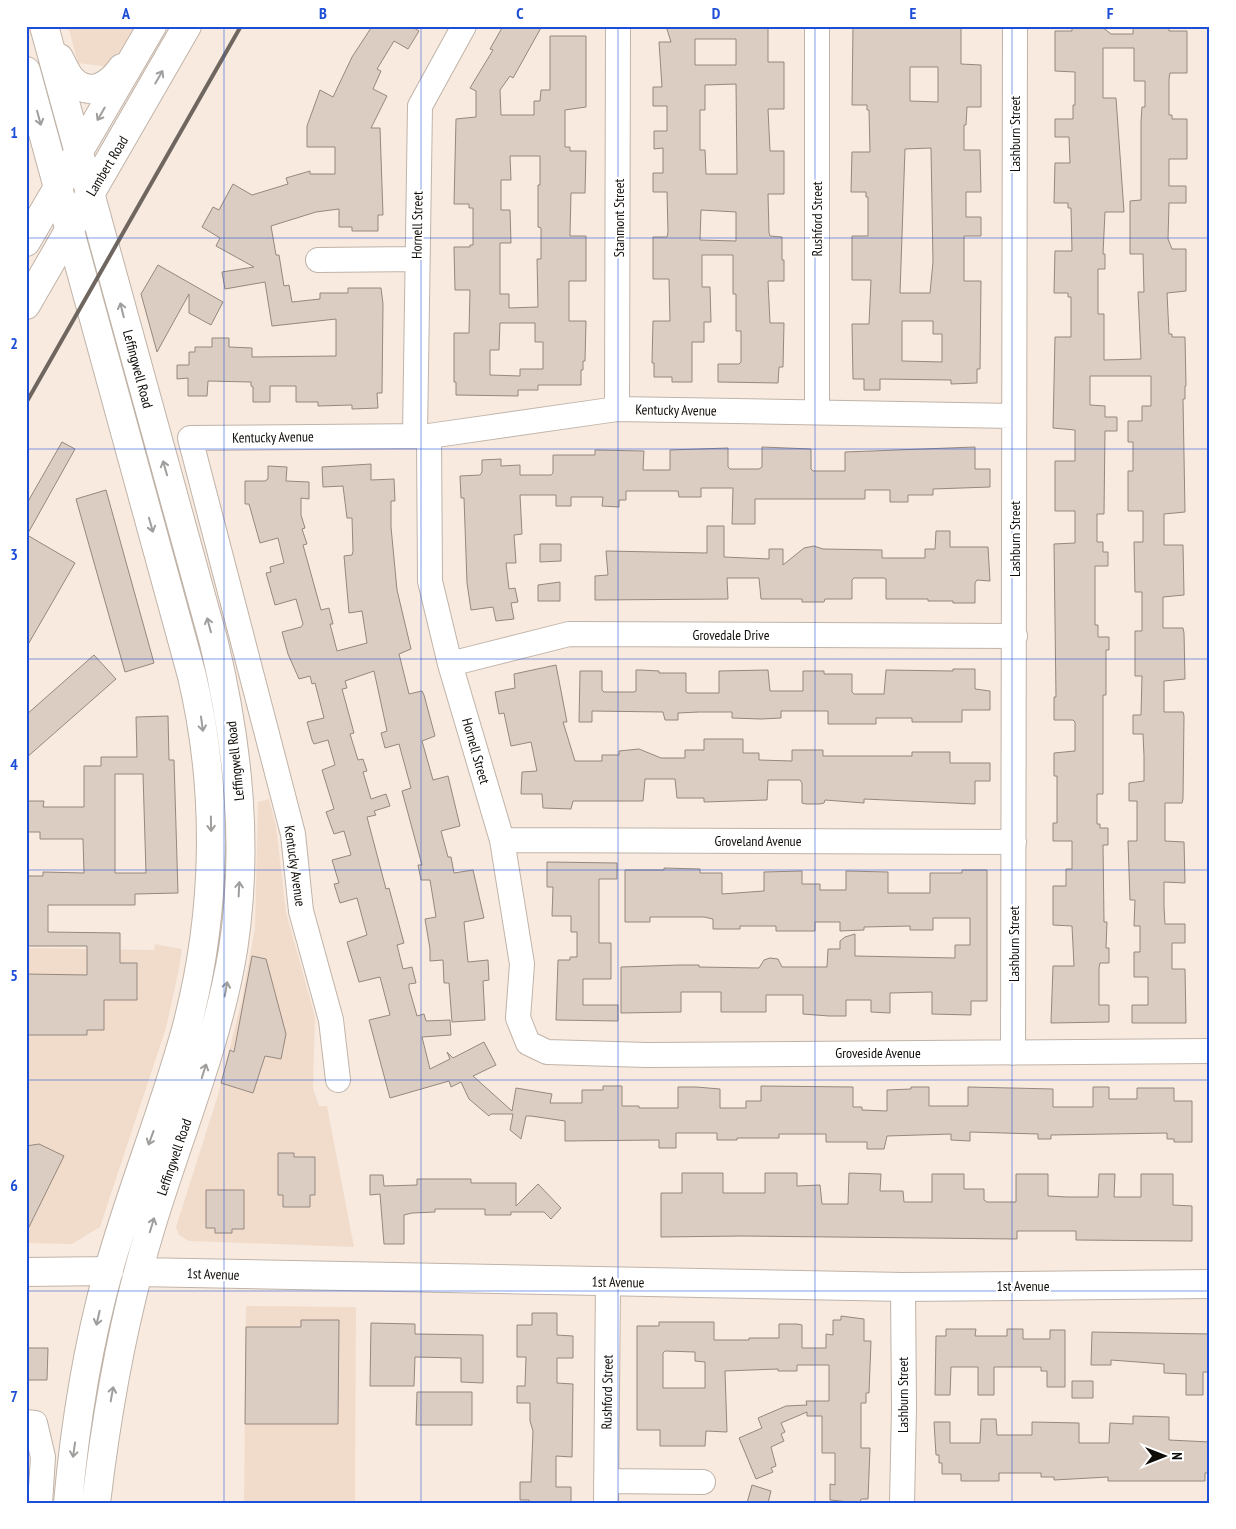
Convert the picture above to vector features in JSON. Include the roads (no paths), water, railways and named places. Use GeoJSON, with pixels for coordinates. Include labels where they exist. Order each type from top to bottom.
{"type":"FeatureCollection","features":[{"type":"Feature","properties":{"kind":"main road"},"geometry":{"type":"LineString","coordinates":[[45,29],[72,81],[82,87],[93,89],[102,88],[112,82],[152,26]]}},
{"type":"Feature","properties":{"kind":"main road"},"geometry":{"type":"LineString","coordinates":[[26,242],[152,26]]}},
{"type":"Feature","properties":{"kind":"main road","name":"Lambert Road"},"geometry":{"type":"LineString","coordinates":[[26,305],[187,26]]}},
{"type":"Feature","properties":{"kind":"main road","name":"Leffingwell Road"},"geometry":{"type":"LineString","coordinates":[[45,29],[214,643],[232,725],[239,786],[239,893],[224,1000],[210,1052],[138,1272],[116,1370],[96,1503]]}},
{"type":"Feature","properties":{"kind":"main road","name":"Leffingwell Road"},"geometry":{"type":"LineString","coordinates":[[26,71],[192,676],[200,710],[210,803],[211,874],[198,982],[173,1074],[139,1170],[108,1270],[87,1367],[68,1503]]}},
{"type":"Feature","properties":{"kind":"main road"},"geometry":{"type":"LineString","coordinates":[[26,318],[49,290],[60,282],[86,286]]}},
{"type":"Feature","properties":{"kind":"main road","name":"1st Avenue"},"geometry":{"type":"LineString","coordinates":[[26,1272],[108,1270]]}},
{"type":"Feature","properties":{"kind":"main road","name":"1st Avenue"},"geometry":{"type":"LineString","coordinates":[[138,1272],[903,1286],[1210,1284]]}},
{"type":"Feature","properties":{"kind":"street","name":"Hornell Street"},"geometry":{"type":"LineString","coordinates":[[464,26],[420,106],[417,259],[422,436],[430,581],[450,664],[502,840],[522,964],[518,1018],[528,1043],[547,1052]]}},
{"type":"Feature","properties":{"kind":"street","name":"Stanmont Street"},"geometry":{"type":"LineString","coordinates":[[617,409],[620,34],[618,26]]}},
{"type":"Feature","properties":{"kind":"street","name":"Rushford Street"},"geometry":{"type":"LineString","coordinates":[[817,26],[817,412]]}},
{"type":"Feature","properties":{"kind":"street","name":"Lashburn Street"},"geometry":{"type":"LineString","coordinates":[[1013,1053],[1015,26]]}},
{"type":"Feature","properties":{"kind":"street"},"geometry":{"type":"LineString","coordinates":[[318,260],[417,259]]}},
{"type":"Feature","properties":{"kind":"street","name":"Kentucky Avenue"},"geometry":{"type":"LineString","coordinates":[[338,1080],[331,1020],[301,911],[293,834],[190,438],[422,436],[617,409],[1014,416]]}},
{"type":"Feature","properties":{"kind":"street","name":"Grovedale Drive"},"geometry":{"type":"LineString","coordinates":[[450,664],[569,634],[1015,636]]}},
{"type":"Feature","properties":{"kind":"street","name":"Groveland Avenue"},"geometry":{"type":"LineString","coordinates":[[502,840],[1014,842]]}},
{"type":"Feature","properties":{"kind":"street","name":"Groveside Avenue"},"geometry":{"type":"LineString","coordinates":[[547,1052],[648,1055],[1210,1051]]}},
{"type":"Feature","properties":{"kind":"street","name":"1st Avenue"},"geometry":{"type":"LineString","coordinates":[[108,1270],[138,1272]]}},
{"type":"Feature","properties":{"kind":"street","name":"Rushford Street"},"geometry":{"type":"LineString","coordinates":[[606,1492],[608,1281]]}},
{"type":"Feature","properties":{"kind":"street","name":"Lashburn Street"},"geometry":{"type":"LineString","coordinates":[[902,1503],[903,1286]]}},
{"type":"Feature","properties":{"kind":"street"},"geometry":{"type":"LineString","coordinates":[[26,1422],[34,1423],[43,1457],[40,1503]]}},
{"type":"Feature","properties":{"kind":"street"},"geometry":{"type":"LineString","coordinates":[[606,1492],[702,1482]]}},
{"type":"Feature","properties":{"kind":"railway"},"geometry":{"type":"LineString","coordinates":[[26,403],[241,26]]}}]}
